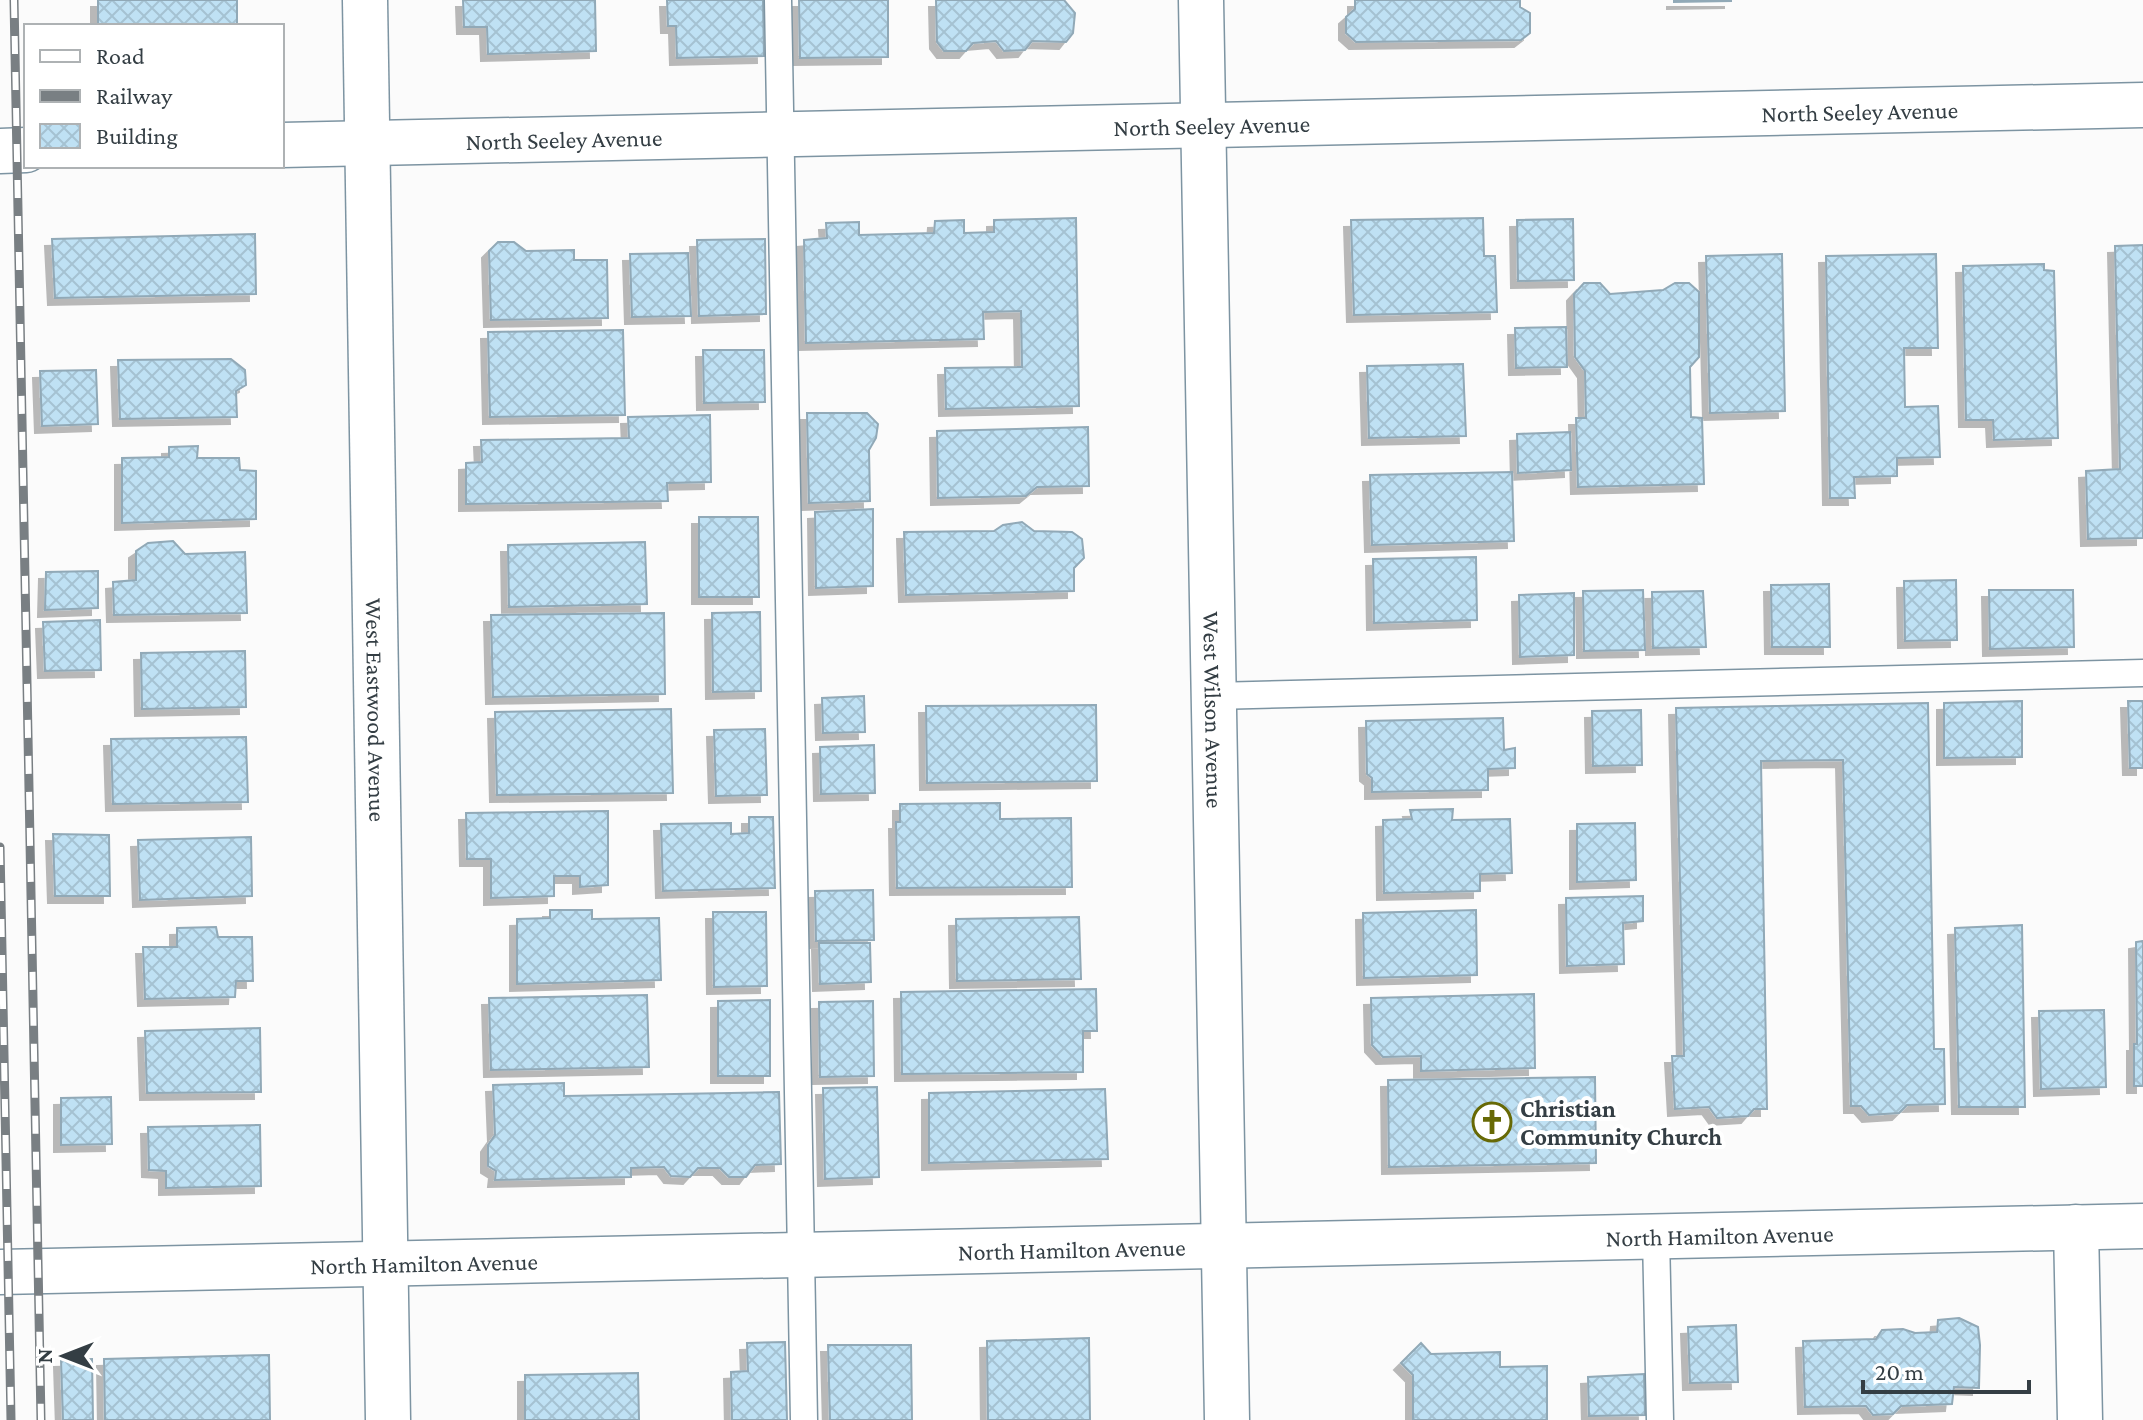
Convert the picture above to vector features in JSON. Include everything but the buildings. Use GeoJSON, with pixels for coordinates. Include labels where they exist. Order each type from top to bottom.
{"type":"FeatureCollection","features":[{"type":"Feature","properties":{"kind":"street","name":"West Eastwood Avenue"},"geometry":{"type":"LineString","coordinates":[[365,0],[388,1420]]}},
{"type":"Feature","properties":{"kind":"street","name":"West Wilson Avenue"},"geometry":{"type":"LineString","coordinates":[[1201,0],[1227,1420]]}},
{"type":"Feature","properties":{"kind":"street","name":"North Seeley Avenue"},"geometry":{"type":"LineString","coordinates":[[284,145],[2143,105]]}},
{"type":"Feature","properties":{"kind":"street"},"geometry":{"type":"LineString","coordinates":[[0,151],[24,150]]}},
{"type":"Feature","properties":{"kind":"street","name":"North Hamilton Avenue"},"geometry":{"type":"LineString","coordinates":[[0,1272],[2143,1226]]}},
{"type":"Feature","properties":{"kind":"street"},"geometry":{"type":"LineString","coordinates":[[2076,1227],[2080,1420]]}},
{"type":"Feature","properties":{"kind":"lane"},"geometry":{"type":"LineString","coordinates":[[778,0],[804,1420]]}},
{"type":"Feature","properties":{"kind":"lane"},"geometry":{"type":"LineString","coordinates":[[1214,696],[2143,673]]}},
{"type":"Feature","properties":{"kind":"lane"},"geometry":{"type":"LineString","coordinates":[[1656,1236],[1660,1420]]}},
{"type":"Feature","properties":{"kind":"railway"},"geometry":{"type":"LineString","coordinates":[[14,0],[41,1420]]}},
{"type":"Feature","properties":{"kind":"railway"},"geometry":{"type":"LineString","coordinates":[[0,847],[11,1420]]}},
{"type":"Feature","properties":{"kind":"place","name":"Christian Community Church"},"geometry":{"type":"Point","coordinates":[1492,1122]}}]}
